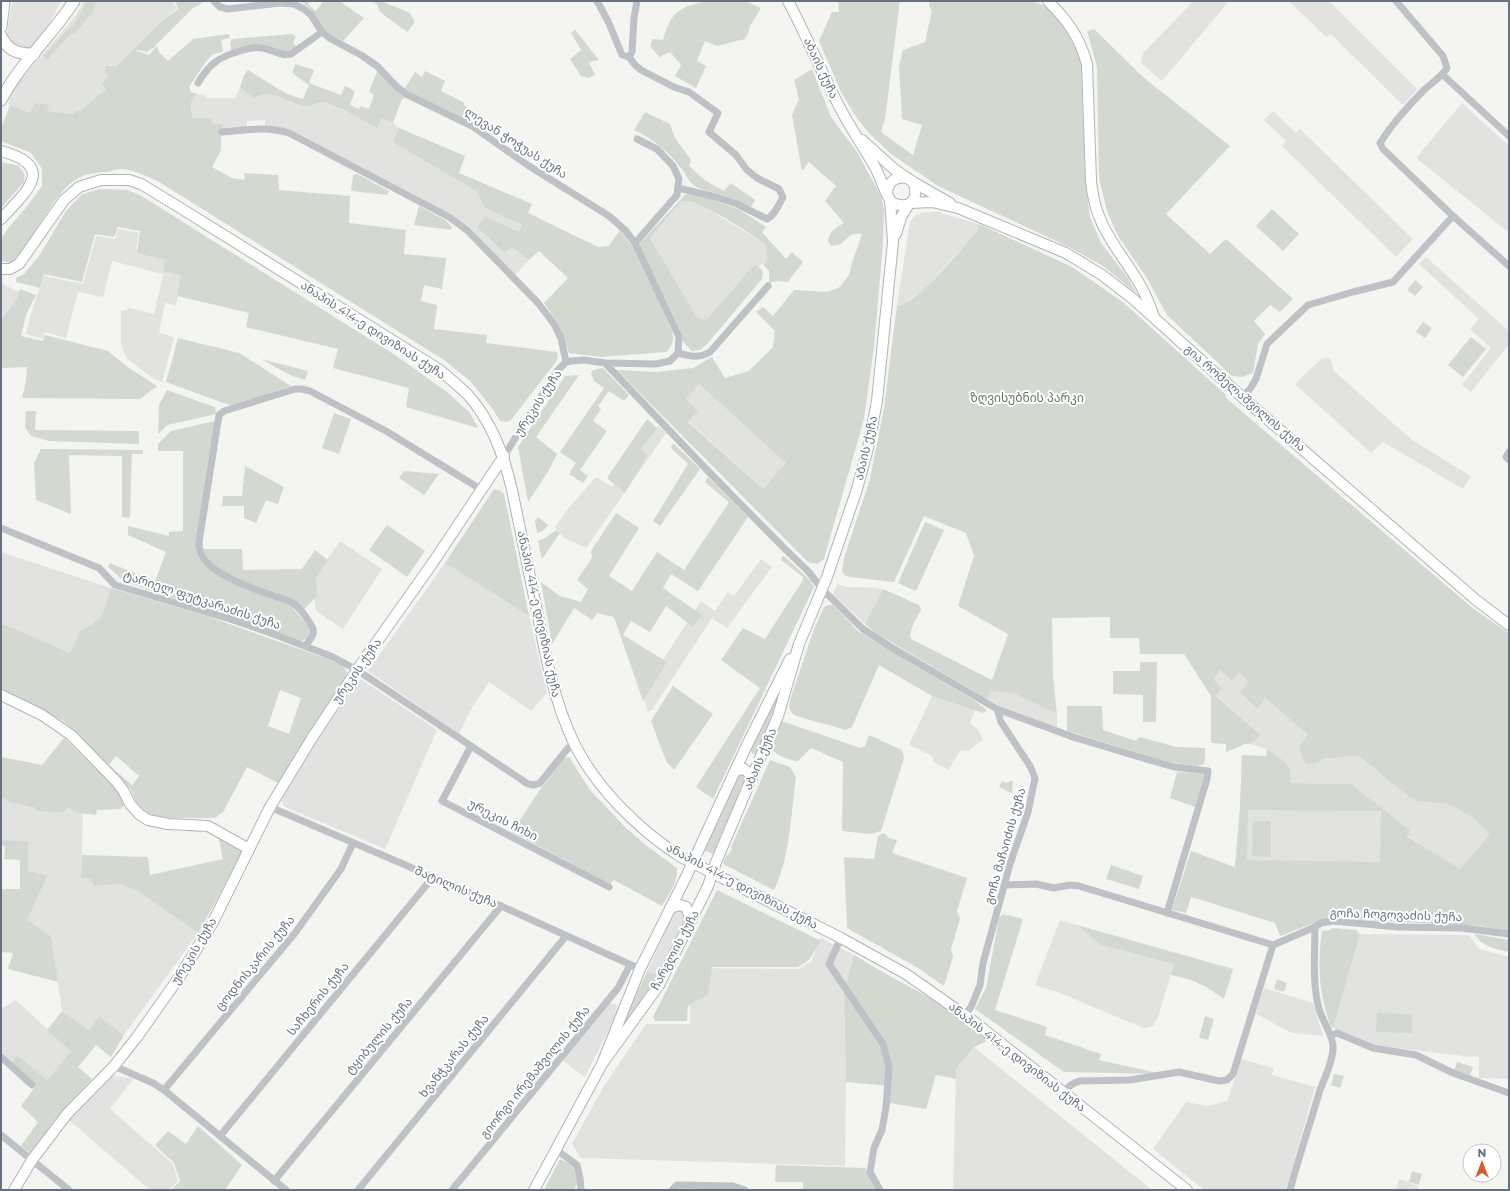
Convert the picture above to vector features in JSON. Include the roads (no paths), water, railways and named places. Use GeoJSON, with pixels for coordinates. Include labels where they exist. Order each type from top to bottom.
{"type":"FeatureCollection","features":[{"type":"Feature","properties":{"kind":"main road"},"geometry":{"type":"LineString","coordinates":[[1,27],[4,1]]}},
{"type":"Feature","properties":{"kind":"main road"},"geometry":{"type":"LineString","coordinates":[[1,100],[15,76],[62,20],[74,1]]}},
{"type":"Feature","properties":{"kind":"main road"},"geometry":{"type":"LineString","coordinates":[[1,36],[6,45],[14,52],[34,54]]}},
{"type":"Feature","properties":{"kind":"street","name":"ლევან ჭოჭუას ქუჩა"},"geometry":{"type":"LineString","coordinates":[[214,1],[220,7],[228,9],[280,3],[294,4],[304,9],[311,15],[322,32],[331,39],[361,55],[377,66],[397,87],[408,95],[472,126],[529,166],[610,216],[621,226],[635,243],[675,328],[678,337],[678,353]]}},
{"type":"Feature","properties":{"kind":"street"},"geometry":{"type":"LineString","coordinates":[[597,1],[608,21],[622,55],[629,57],[634,65],[641,70],[674,87],[689,92],[718,113],[709,132],[736,155],[747,170],[757,178],[779,189],[783,197],[770,218],[767,219],[737,204],[723,199],[678,188]]}},
{"type":"Feature","properties":{"kind":"street"},"geometry":{"type":"LineString","coordinates":[[629,57],[632,52],[634,18],[637,1]]}},
{"type":"Feature","properties":{"kind":"street","name":"აბაის ქუჩა"},"geometry":{"type":"LineString","coordinates":[[713,872],[778,716],[799,644],[822,589],[843,532],[868,448],[877,402],[893,242],[889,197],[876,169],[830,89],[805,33],[788,1]]}},
{"type":"Feature","properties":{"kind":"street"},"geometry":{"type":"LineString","coordinates":[[1048,1],[1074,31],[1082,47],[1086,64],[1092,195],[1097,213],[1110,240],[1140,284],[1156,320]]}},
{"type":"Feature","properties":{"kind":"street"},"geometry":{"type":"LineString","coordinates":[[1396,1],[1443,56],[1447,68],[1443,75],[1423,91],[1388,130],[1380,143],[1383,149],[1453,216],[1509,266]]}},
{"type":"Feature","properties":{"kind":"street"},"geometry":{"type":"LineString","coordinates":[[198,84],[204,72],[212,64],[226,55],[253,47],[262,48],[287,56],[322,32]]}},
{"type":"Feature","properties":{"kind":"street"},"geometry":{"type":"LineString","coordinates":[[1443,75],[1509,136]]}},
{"type":"Feature","properties":{"kind":"street"},"geometry":{"type":"LineString","coordinates":[[222,132],[266,128],[289,133],[449,217],[468,231],[538,303],[554,324],[561,338],[566,362]]}},
{"type":"Feature","properties":{"kind":"street","name":"აბაის ქუჩა"},"geometry":{"type":"LineString","coordinates":[[856,134],[894,169],[910,180]]}},
{"type":"Feature","properties":{"kind":"street"},"geometry":{"type":"LineString","coordinates":[[635,243],[672,202],[678,188],[679,179],[673,166],[657,149],[638,140]]}},
{"type":"Feature","properties":{"kind":"street"},"geometry":{"type":"LineString","coordinates":[[1,151],[24,159],[30,166],[33,176],[30,187],[1,219]]}},
{"type":"Feature","properties":{"kind":"street"},"geometry":{"type":"LineString","coordinates":[[902,177],[910,180],[916,193],[915,198],[910,203],[899,205],[889,197],[888,188],[893,180],[902,177]]}},
{"type":"Feature","properties":{"kind":"street","name":"ანაპის 414-ე დივიზიას ქუჩა"},"geometry":{"type":"LineString","coordinates":[[1,268],[10,269],[19,264],[64,200],[79,187],[101,180],[128,180],[141,184],[440,370],[467,395],[485,417],[504,456],[520,525],[550,677],[559,707],[574,744],[599,781],[621,807],[665,846],[692,862],[841,938],[906,974],[965,1015],[1187,1190]]}},
{"type":"Feature","properties":{"kind":"street","name":"გია რომელაშვილის ქუჩა"},"geometry":{"type":"LineString","coordinates":[[910,180],[958,208],[1066,253],[1102,275],[1156,320],[1242,397],[1476,600],[1509,625]]}},
{"type":"Feature","properties":{"kind":"street","name":"გია რომელაშვილის ქუჩა"},"geometry":{"type":"LineString","coordinates":[[910,203],[932,202],[958,208]]}},
{"type":"Feature","properties":{"kind":"street","name":"აბაის ქუჩა"},"geometry":{"type":"LineString","coordinates":[[893,242],[901,217],[910,203]]}},
{"type":"Feature","properties":{"kind":"street"},"geometry":{"type":"LineString","coordinates":[[1242,397],[1250,389],[1256,379],[1267,344],[1308,305],[1393,282],[1453,216]]}},
{"type":"Feature","properties":{"kind":"street"},"geometry":{"type":"LineString","coordinates":[[678,353],[696,357],[710,352],[768,286]]}},
{"type":"Feature","properties":{"kind":"street","name":"ურეკის ქუჩა"},"geometry":{"type":"LineString","coordinates":[[14,1190],[32,1160],[67,1114],[114,1066],[137,1037],[178,979],[212,924],[270,807],[312,738],[357,670],[482,490],[557,371],[566,362],[584,360],[605,363],[656,364],[670,360],[678,353]]}},
{"type":"Feature","properties":{"kind":"street"},"geometry":{"type":"LineString","coordinates":[[605,363],[808,571],[822,589],[863,629],[889,646],[997,709],[1074,737],[1129,754],[1174,767],[1208,771],[1207,779],[1166,913]]}},
{"type":"Feature","properties":{"kind":"street"},"geometry":{"type":"LineString","coordinates":[[305,646],[314,630],[313,626],[300,608],[293,603],[219,573],[211,567],[201,554],[199,542],[219,415],[224,411],[302,388],[386,431],[482,490]]}},
{"type":"Feature","properties":{"kind":"street","name":"ტარიელ ფუტკარაძის ქუჩა"},"geometry":{"type":"LineString","coordinates":[[1,528],[99,568],[115,585],[230,619],[333,657],[357,670]]}},
{"type":"Feature","properties":{"kind":"street","name":"აბაის ქუჩა"},"geometry":{"type":"LineString","coordinates":[[692,862],[747,745],[789,660],[799,644]]}},
{"type":"Feature","properties":{"kind":"street"},"geometry":{"type":"LineString","coordinates":[[357,670],[528,784],[534,785],[540,783],[568,748],[574,744]]}},
{"type":"Feature","properties":{"kind":"street"},"geometry":{"type":"LineString","coordinates":[[1,695],[42,715],[71,735],[116,781],[123,790],[130,804],[139,814],[148,820],[168,824],[208,826],[249,849]]}},
{"type":"Feature","properties":{"kind":"street","name":"გოჩა მაჩაიძის ქუჩა"},"geometry":{"type":"LineString","coordinates":[[965,1015],[971,1007],[980,985],[983,963],[1028,812],[1035,778],[1030,766],[1001,722],[997,709]]}},
{"type":"Feature","properties":{"kind":"street"},"geometry":{"type":"LineString","coordinates":[[747,745],[748,754],[751,757],[757,758],[763,753]]}},
{"type":"Feature","properties":{"kind":"street","name":"ურეკის ჩიხი"},"geometry":{"type":"LineString","coordinates":[[471,746],[442,801],[609,886]]}},
{"type":"Feature","properties":{"kind":"street"},"geometry":{"type":"LineString","coordinates":[[734,773],[737,770],[744,769],[750,774],[752,779]]}},
{"type":"Feature","properties":{"kind":"street","name":"შატილის ქუჩა"},"geometry":{"type":"LineString","coordinates":[[270,807],[501,906],[640,969]]}},
{"type":"Feature","properties":{"kind":"street","name":"ცოდნისკარის ქუჩა"},"geometry":{"type":"LineString","coordinates":[[164,1090],[295,933],[341,869],[353,843]]}},
{"type":"Feature","properties":{"kind":"street","name":"ჩარგლის ქუჩა"},"geometry":{"type":"LineString","coordinates":[[602,1064],[640,969],[692,862]]}},
{"type":"Feature","properties":{"kind":"street","name":"ჩარგლის ქუჩა"},"geometry":{"type":"LineString","coordinates":[[534,1190],[602,1064],[659,984],[708,886],[713,872]]}},
{"type":"Feature","properties":{"kind":"street","name":"საჩხერის ქუჩა"},"geometry":{"type":"LineString","coordinates":[[220,1136],[433,877]]}},
{"type":"Feature","properties":{"kind":"street"},"geometry":{"type":"LineString","coordinates":[[1005,885],[1036,884],[1054,888],[1070,885],[1273,945],[1315,927]]}},
{"type":"Feature","properties":{"kind":"street"},"geometry":{"type":"LineString","coordinates":[[670,908],[680,905],[686,907],[691,920]]}},
{"type":"Feature","properties":{"kind":"street","name":"ტყიბულის ქუჩა"},"geometry":{"type":"LineString","coordinates":[[274,1181],[501,906]]}},
{"type":"Feature","properties":{"kind":"street","name":"გოჩა ჩოგოვაძის ქუჩა"},"geometry":{"type":"LineString","coordinates":[[1290,1190],[1333,1048],[1331,1035],[1319,1010],[1316,994],[1314,966],[1315,927],[1321,923],[1333,921],[1398,927],[1468,929],[1509,934]]}},
{"type":"Feature","properties":{"kind":"street","name":"ხვანჭკარას ქუჩა"},"geometry":{"type":"LineString","coordinates":[[358,1190],[566,936]]}},
{"type":"Feature","properties":{"kind":"street"},"geometry":{"type":"LineString","coordinates":[[841,938],[828,964],[883,1044],[889,1067],[886,1107],[882,1130],[874,1148],[870,1172],[880,1190]]}},
{"type":"Feature","properties":{"kind":"street"},"geometry":{"type":"LineString","coordinates":[[1063,1093],[1069,1085],[1074,1082],[1130,1080],[1179,1072],[1219,1081],[1227,1080],[1233,1074],[1273,945]]}},
{"type":"Feature","properties":{"kind":"street","name":"გიორგი ირემაშვილის ქუჩა"},"geometry":{"type":"LineString","coordinates":[[452,1190],[618,988],[630,965]]}},
{"type":"Feature","properties":{"kind":"street"},"geometry":{"type":"LineString","coordinates":[[1331,1035],[1337,1033],[1373,1048],[1416,1055],[1453,1073],[1509,1093]]}},
{"type":"Feature","properties":{"kind":"street"},"geometry":{"type":"LineString","coordinates":[[1,1057],[32,1085]]}},
{"type":"Feature","properties":{"kind":"street"},"geometry":{"type":"LineString","coordinates":[[114,1066],[153,1083],[164,1090],[286,1190]]}},
{"type":"Feature","properties":{"kind":"street"},"geometry":{"type":"LineString","coordinates":[[1,1135],[69,1190]]}},
{"type":"Feature","properties":{"kind":"street"},"geometry":{"type":"LineString","coordinates":[[555,1149],[577,1165],[581,1190]]}},
{"type":"Feature","properties":{"kind":"street"},"geometry":{"type":"LineString","coordinates":[[672,1190],[677,1185],[733,1186],[745,1190]]}},
{"type":"Feature","properties":{"kind":"park label","name":"ზღვისუბნის პარკი"},"geometry":{"type":"Point","coordinates":[1027,398]}}]}
